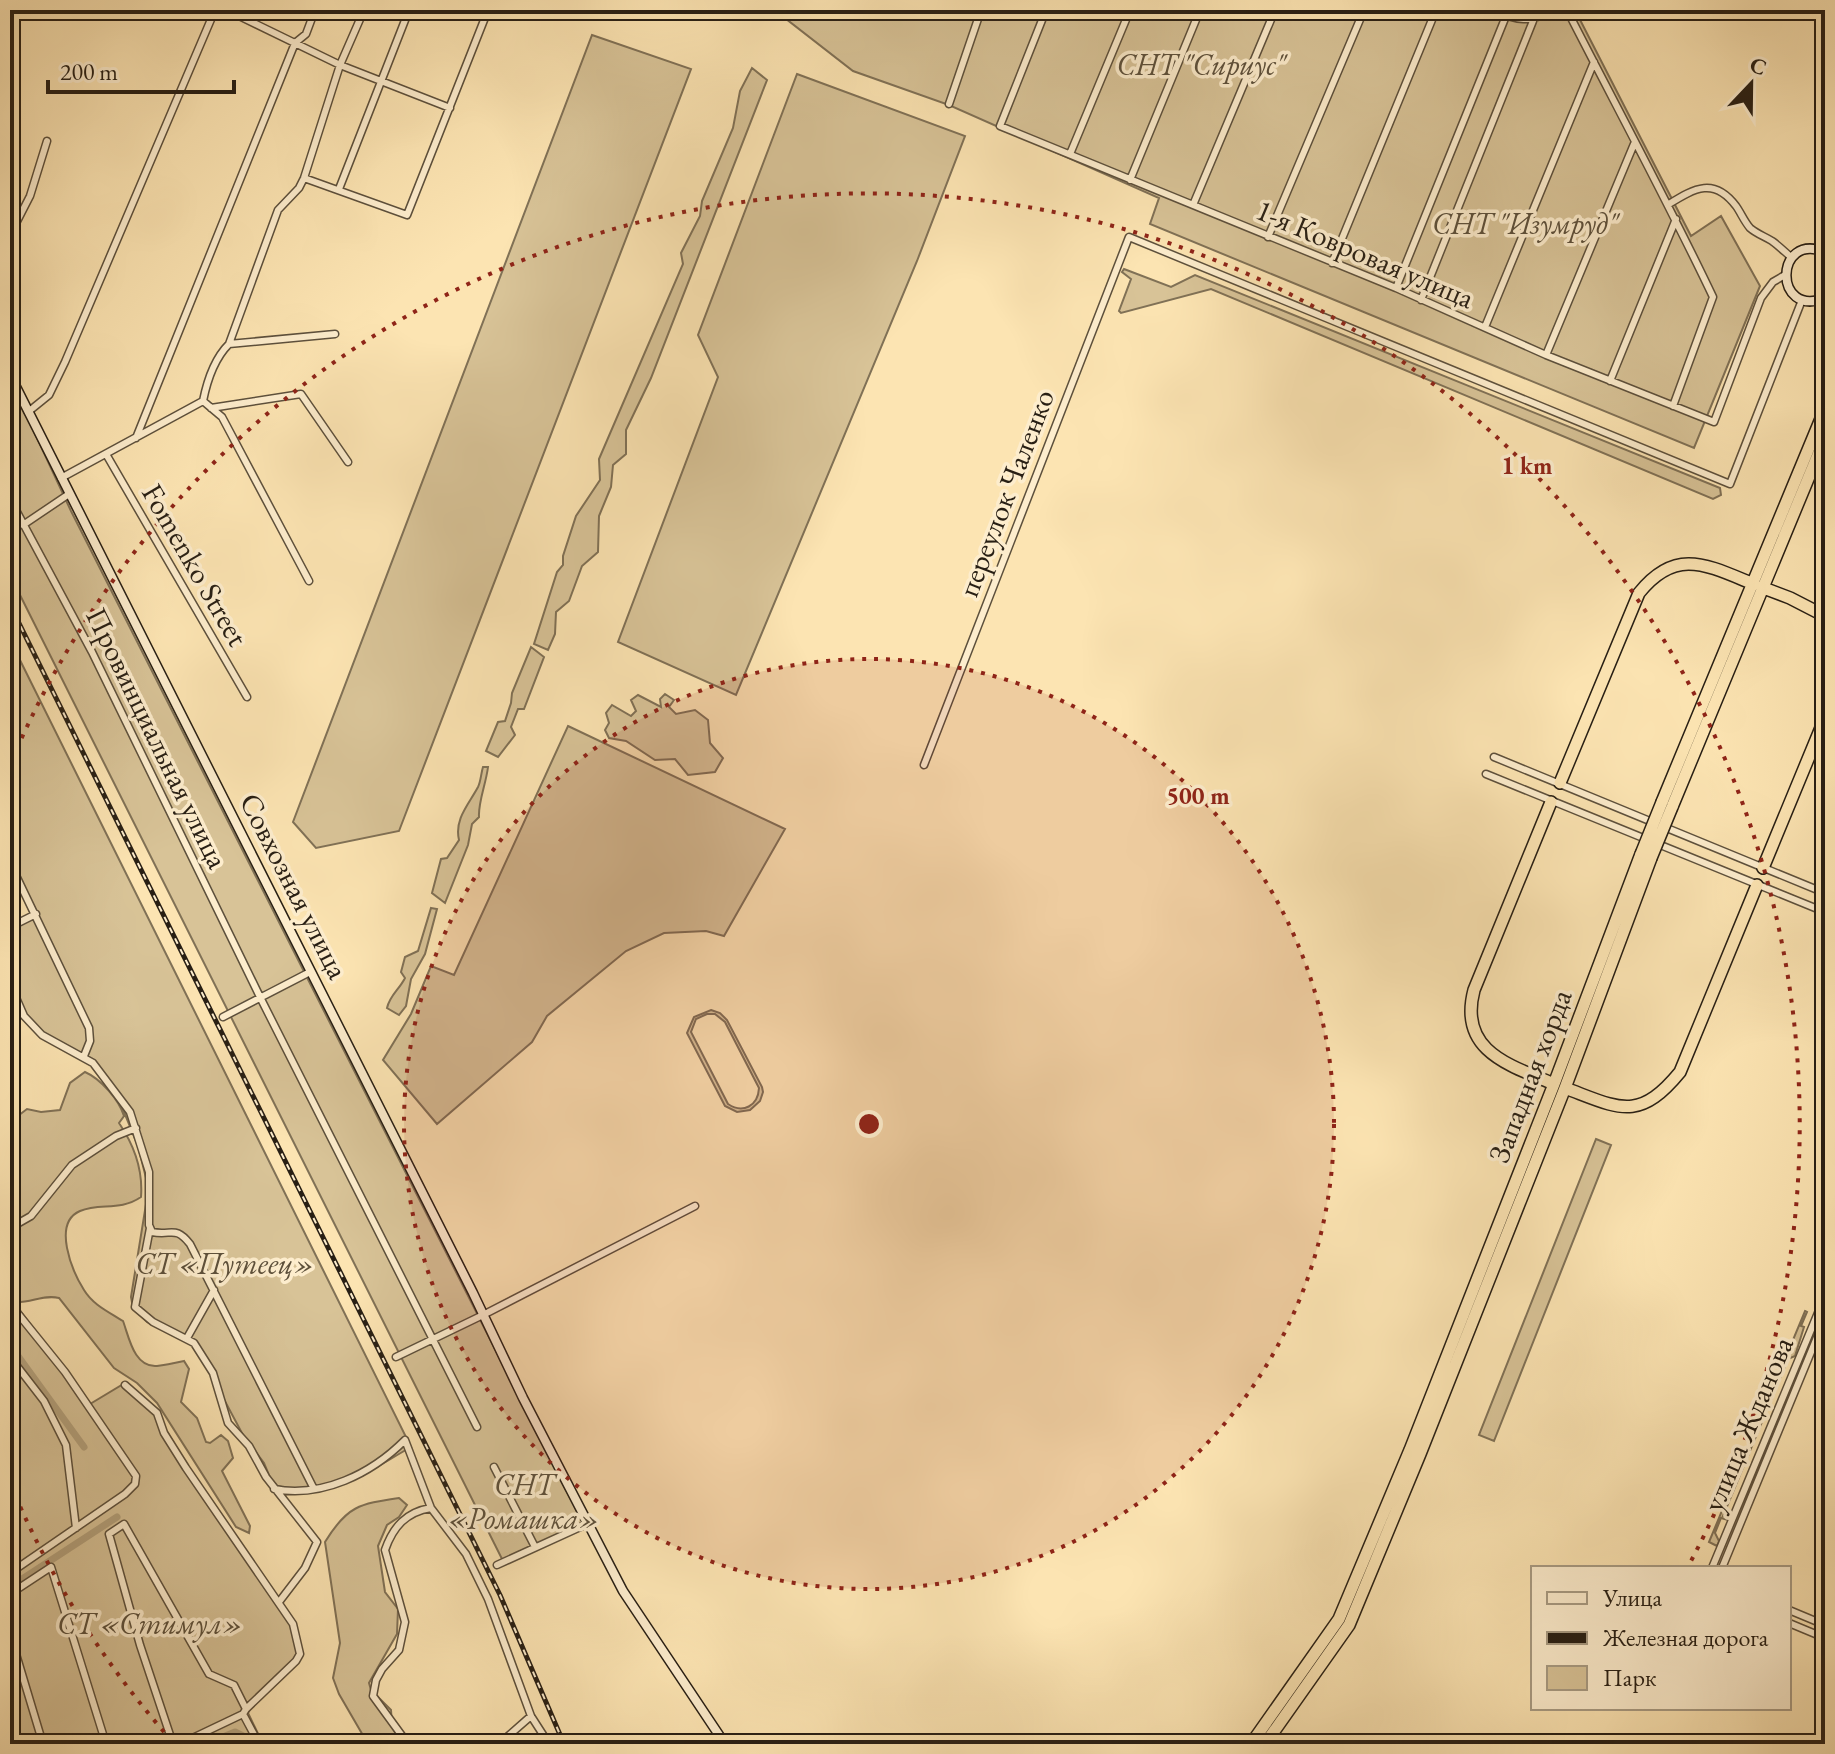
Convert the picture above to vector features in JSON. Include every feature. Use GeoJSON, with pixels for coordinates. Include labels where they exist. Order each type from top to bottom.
{"type":"FeatureCollection","features":[{"type":"Feature","properties":{"kind":"highway"},"geometry":{"type":"LineString","coordinates":[[1822,251],[1825,236]]}},
{"type":"Feature","properties":{"kind":"highway","name":"Западная хорда"},"geometry":{"type":"LineString","coordinates":[[1265,1744],[1349,1625],[1408,1483],[1646,856],[1825,409]]}},
{"type":"Feature","properties":{"kind":"highway","name":"Западная хорда"},"geometry":{"type":"LineString","coordinates":[[1756,585],[1825,438]]}},
{"type":"Feature","properties":{"kind":"highway"},"geometry":{"type":"LineString","coordinates":[[1560,783],[1639,593],[1663,568],[1677,564],[1721,570],[1825,616]]}},
{"type":"Feature","properties":{"kind":"highway"},"geometry":{"type":"LineString","coordinates":[[1763,868],[1825,718]]}},
{"type":"Feature","properties":{"kind":"highway"},"geometry":{"type":"LineString","coordinates":[[1551,802],[1474,990],[1471,1017],[1484,1049],[1501,1062],[1560,1086],[1613,1106],[1636,1106],[1654,1100],[1667,1088],[1680,1072],[1757,885]]}},
{"type":"Feature","properties":{"kind":"highway","name":"Западная хорда"},"geometry":{"type":"LineString","coordinates":[[1251,1744],[1339,1619],[1560,1086]]}},
{"type":"Feature","properties":{"kind":"street"},"geometry":{"type":"LineString","coordinates":[[136,438],[295,43],[306,34],[315,10]]}},
{"type":"Feature","properties":{"kind":"street"},"geometry":{"type":"LineString","coordinates":[[61,478],[203,401],[220,353],[229,344],[278,210],[299,188],[304,178],[340,65],[364,10]]}},
{"type":"Feature","properties":{"kind":"street"},"geometry":{"type":"LineString","coordinates":[[339,189],[409,10]]}},
{"type":"Feature","properties":{"kind":"street"},"geometry":{"type":"LineString","coordinates":[[304,178],[407,215],[488,10]]}},
{"type":"Feature","properties":{"kind":"street"},"geometry":{"type":"LineString","coordinates":[[949,104],[981,10]]}},
{"type":"Feature","properties":{"kind":"street","name":"1-я Ковровая улица"},"geometry":{"type":"LineString","coordinates":[[1046,10],[1000,126],[1396,288],[1546,355],[1714,422],[1761,298],[1773,282],[1785,275]]}},
{"type":"Feature","properties":{"kind":"street"},"geometry":{"type":"LineString","coordinates":[[1070,154],[1130,10]]}},
{"type":"Feature","properties":{"kind":"street"},"geometry":{"type":"LineString","coordinates":[[1130,180],[1200,10]]}},
{"type":"Feature","properties":{"kind":"street"},"geometry":{"type":"LineString","coordinates":[[1193,205],[1275,10]]}},
{"type":"Feature","properties":{"kind":"street"},"geometry":{"type":"LineString","coordinates":[[1268,237],[1364,10]]}},
{"type":"Feature","properties":{"kind":"street"},"geometry":{"type":"LineString","coordinates":[[1332,263],[1436,10]]}},
{"type":"Feature","properties":{"kind":"street"},"geometry":{"type":"LineString","coordinates":[[1492,10],[1533,21],[1554,10]]}},
{"type":"Feature","properties":{"kind":"street"},"geometry":{"type":"LineString","coordinates":[[1567,10],[1634,144],[1669,204],[1713,297],[1673,406]]}},
{"type":"Feature","properties":{"kind":"street"},"geometry":{"type":"LineString","coordinates":[[233,11],[340,65],[450,108]]}},
{"type":"Feature","properties":{"kind":"street"},"geometry":{"type":"LineString","coordinates":[[1396,288],[1506,16]]}},
{"type":"Feature","properties":{"kind":"street"},"geometry":{"type":"LineString","coordinates":[[28,412],[49,395],[65,362],[212,17]]}},
{"type":"Feature","properties":{"kind":"street"},"geometry":{"type":"LineString","coordinates":[[1421,300],[1533,21]]}},
{"type":"Feature","properties":{"kind":"street"},"geometry":{"type":"LineString","coordinates":[[1485,327],[1594,62]]}},
{"type":"Feature","properties":{"kind":"street"},"geometry":{"type":"LineString","coordinates":[[10,235],[30,196],[47,141]]}},
{"type":"Feature","properties":{"kind":"street"},"geometry":{"type":"LineString","coordinates":[[1546,355],[1634,144]]}},
{"type":"Feature","properties":{"kind":"street"},"geometry":{"type":"LineString","coordinates":[[1669,204],[1691,190],[1714,189],[1727,197],[1758,234],[1792,258]]}},
{"type":"Feature","properties":{"kind":"street"},"geometry":{"type":"LineString","coordinates":[[1610,381],[1676,219]]}},
{"type":"Feature","properties":{"kind":"street","name":"переулок Чаленко"},"geometry":{"type":"LineString","coordinates":[[924,765],[1129,237],[1730,484],[1802,300]]}},
{"type":"Feature","properties":{"kind":"street"},"geometry":{"type":"LineString","coordinates":[[1822,251],[1802,250],[1792,258],[1785,275],[1791,292],[1802,300],[1824,299]]}},
{"type":"Feature","properties":{"kind":"street"},"geometry":{"type":"LineString","coordinates":[[229,344],[335,334]]}},
{"type":"Feature","properties":{"kind":"street","name":"Совхозная улица"},"geometry":{"type":"LineString","coordinates":[[10,375],[587,1524],[623,1591],[725,1744]]}},
{"type":"Feature","properties":{"kind":"street"},"geometry":{"type":"LineString","coordinates":[[211,408],[301,394],[348,462]]}},
{"type":"Feature","properties":{"kind":"street"},"geometry":{"type":"LineString","coordinates":[[203,401],[222,417],[309,581]]}},
{"type":"Feature","properties":{"kind":"street","name":"Fomenko Street"},"geometry":{"type":"LineString","coordinates":[[106,454],[247,697]]}},
{"type":"Feature","properties":{"kind":"street"},"geometry":{"type":"LineString","coordinates":[[23,525],[69,494]]}},
{"type":"Feature","properties":{"kind":"street","name":"Провинциальная улица"},"geometry":{"type":"LineString","coordinates":[[10,499],[92,652],[261,999],[477,1427]]}},
{"type":"Feature","properties":{"kind":"street"},"geometry":{"type":"LineString","coordinates":[[1494,757],[1825,893]]}},
{"type":"Feature","properties":{"kind":"street"},"geometry":{"type":"LineString","coordinates":[[1486,774],[1825,912]]}},
{"type":"Feature","properties":{"kind":"street"},"geometry":{"type":"LineString","coordinates":[[10,863],[89,1028],[90,1041],[84,1056]]}},
{"type":"Feature","properties":{"kind":"street"},"geometry":{"type":"LineString","coordinates":[[10,927],[36,914]]}},
{"type":"Feature","properties":{"kind":"street"},"geometry":{"type":"LineString","coordinates":[[223,1017],[310,972]]}},
{"type":"Feature","properties":{"kind":"street"},"geometry":{"type":"LineString","coordinates":[[10,984],[24,1016],[59,1047],[84,1056],[93,1063],[123,1100],[136,1128],[149,1172],[147,1220],[150,1228],[135,1307],[153,1322],[194,1343],[213,1373],[228,1423],[249,1446],[274,1489],[317,1542],[305,1568],[279,1602]]}},
{"type":"Feature","properties":{"kind":"street"},"geometry":{"type":"LineString","coordinates":[[10,1228],[31,1216],[72,1165],[116,1136],[136,1128]]}},
{"type":"Feature","properties":{"kind":"street"},"geometry":{"type":"LineString","coordinates":[[396,1357],[695,1206]]}},
{"type":"Feature","properties":{"kind":"street"},"geometry":{"type":"LineString","coordinates":[[150,1228],[157,1233],[181,1233],[195,1253],[313,1487]]}},
{"type":"Feature","properties":{"kind":"street"},"geometry":{"type":"LineString","coordinates":[[187,1338],[214,1290]]}},
{"type":"Feature","properties":{"kind":"street","name":"улица Жданова"},"geometry":{"type":"LineString","coordinates":[[1713,1566],[1825,1296]]}},
{"type":"Feature","properties":{"kind":"street"},"geometry":{"type":"LineString","coordinates":[[10,1299],[15,1310],[65,1372],[136,1476],[135,1484],[125,1494],[10,1573]]}},
{"type":"Feature","properties":{"kind":"street","name":"улица Жданова"},"geometry":{"type":"LineString","coordinates":[[1723,1566],[1825,1318]]}},
{"type":"Feature","properties":{"kind":"street"},"geometry":{"type":"LineString","coordinates":[[10,1357],[44,1401],[66,1445],[76,1528]]}},
{"type":"Feature","properties":{"kind":"street"},"geometry":{"type":"LineString","coordinates":[[125,1385],[157,1413],[164,1433],[186,1468],[295,1628],[300,1654],[244,1712],[180,1744]]}},
{"type":"Feature","properties":{"kind":"street"},"geometry":{"type":"LineString","coordinates":[[274,1489],[300,1492],[346,1482],[389,1456],[405,1440],[431,1508],[455,1536],[472,1565],[488,1599],[531,1716],[549,1744]]}},
{"type":"Feature","properties":{"kind":"street"},"geometry":{"type":"LineString","coordinates":[[494,1467],[535,1547]]}},
{"type":"Feature","properties":{"kind":"street"},"geometry":{"type":"LineString","coordinates":[[408,1744],[373,1696],[382,1669],[399,1650],[405,1622],[385,1550],[399,1522],[419,1510],[431,1508]]}},
{"type":"Feature","properties":{"kind":"street"},"geometry":{"type":"LineString","coordinates":[[173,1744],[140,1645],[109,1534],[124,1524],[207,1670],[214,1677],[234,1685],[259,1744]]}},
{"type":"Feature","properties":{"kind":"street"},"geometry":{"type":"LineString","coordinates":[[497,1565],[587,1524]]}},
{"type":"Feature","properties":{"kind":"street"},"geometry":{"type":"LineString","coordinates":[[10,1566],[10,1573]]}},
{"type":"Feature","properties":{"kind":"street"},"geometry":{"type":"LineString","coordinates":[[10,1594],[51,1567],[106,1744]]}},
{"type":"Feature","properties":{"kind":"street"},"geometry":{"type":"LineString","coordinates":[[1791,1611],[1825,1625]]}},
{"type":"Feature","properties":{"kind":"street"},"geometry":{"type":"LineString","coordinates":[[1791,1624],[1825,1638]]}},
{"type":"Feature","properties":{"kind":"street"},"geometry":{"type":"LineString","coordinates":[[10,1634],[43,1744]]}},
{"type":"Feature","properties":{"kind":"street"},"geometry":{"type":"LineString","coordinates":[[499,1744],[531,1716]]}},
{"type":"Feature","properties":{"kind":"green space"},"geometry":{"type":"Polygon","coordinates":[[[761,10],[978,10],[946,104],[853,71],[786,19],[761,10]]]}},
{"type":"Feature","properties":{"kind":"green space","name":"СНТ \"Изумруд\""},"geometry":{"type":"Polygon","coordinates":[[[984,10],[1575,10],[1691,236],[1721,216],[1760,286],[1694,448],[1150,224],[1159,198],[951,106],[984,10]]]}},
{"type":"Feature","properties":{"kind":"green space"},"geometry":{"type":"Polygon","coordinates":[[[592,35],[691,69],[399,831],[316,848],[293,822],[592,35]]]}},
{"type":"Feature","properties":{"kind":"green space"},"geometry":{"type":"Polygon","coordinates":[[[752,68],[767,80],[651,378],[626,430],[626,454],[613,465],[611,487],[599,516],[598,552],[582,566],[569,601],[556,612],[555,634],[548,650],[534,644],[557,572],[563,565],[576,516],[600,480],[599,459],[683,264],[681,253],[700,216],[702,201],[733,128],[740,91],[752,68]]]}},
{"type":"Feature","properties":{"kind":"green space"},"geometry":{"type":"Polygon","coordinates":[[[797,74],[965,136],[917,261],[736,695],[618,642],[718,377],[698,335],[797,74]]]}},
{"type":"Feature","properties":{"kind":"green space"},"geometry":{"type":"Polygon","coordinates":[[[1124,269],[1171,287],[1195,275],[1720,488],[1721,495],[1713,499],[1211,289],[1121,313],[1119,311],[1131,279],[1122,272],[1124,269]]]}},
{"type":"Feature","properties":{"kind":"green space","name":"СНТ «Ромашка»"},"geometry":{"type":"Polygon","coordinates":[[[10,380],[71,511],[584,1525],[504,1563],[10,575],[10,380]]]}},
{"type":"Feature","properties":{"kind":"green space","name":"СТ «Путеец»"},"geometry":{"type":"Polygon","coordinates":[[[10,640],[411,1447],[361,1476],[330,1487],[313,1489],[273,1485],[264,1463],[243,1435],[196,1347],[147,1322],[133,1308],[131,1297],[147,1198],[146,1178],[138,1146],[113,1085],[92,1062],[32,1029],[10,981],[10,927],[36,913],[10,860],[10,640]]]}},
{"type":"Feature","properties":{"kind":"green space"},"geometry":{"type":"Polygon","coordinates":[[[531,647],[544,657],[524,709],[518,709],[511,727],[515,735],[498,757],[486,751],[498,722],[505,721],[512,693],[531,647]]]}},
{"type":"Feature","properties":{"kind":"green space"},"geometry":{"type":"Polygon","coordinates":[[[665,694],[674,700],[669,707],[676,714],[695,710],[708,720],[710,743],[723,758],[715,772],[688,775],[675,759],[655,760],[626,741],[609,738],[605,730],[609,723],[606,713],[612,705],[631,716],[636,711],[631,700],[638,695],[661,707],[660,699],[665,694]]]}},
{"type":"Feature","properties":{"kind":"green space"},"geometry":{"type":"Polygon","coordinates":[[[568,726],[785,829],[724,936],[706,931],[664,933],[626,951],[547,1016],[532,1042],[437,1124],[383,1060],[411,1014],[431,966],[454,975],[568,726]]]}},
{"type":"Feature","properties":{"kind":"green space"},"geometry":{"type":"Polygon","coordinates":[[[483,767],[488,767],[479,817],[472,824],[468,845],[445,903],[432,893],[441,859],[447,858],[459,840],[460,818],[478,787],[483,767]]]}},
{"type":"Feature","properties":{"kind":"green space"},"geometry":{"type":"Polygon","coordinates":[[[431,908],[437,909],[425,954],[411,979],[406,1006],[399,1015],[387,1008],[405,978],[401,972],[405,957],[418,951],[431,908]]]}},
{"type":"Feature","properties":{"kind":"green space"},"geometry":{"type":"Polygon","coordinates":[[[711,1010],[727,1020],[762,1087],[760,1101],[750,1110],[737,1112],[725,1106],[687,1033],[694,1017],[711,1010]],[[715,1014],[696,1019],[691,1032],[728,1104],[744,1108],[756,1100],[759,1088],[725,1022],[715,1014]]]}},
{"type":"Feature","properties":{"kind":"green space","name":"СТ «Стимул»"},"geometry":{"type":"Polygon","coordinates":[[[85,1072],[103,1085],[122,1110],[124,1116],[119,1123],[136,1158],[141,1178],[141,1197],[125,1204],[87,1208],[72,1217],[66,1236],[70,1260],[79,1282],[92,1300],[123,1321],[134,1350],[143,1362],[157,1366],[184,1361],[189,1369],[181,1402],[197,1418],[206,1442],[210,1443],[221,1435],[228,1441],[233,1458],[222,1471],[250,1526],[249,1533],[236,1527],[157,1403],[137,1383],[114,1368],[59,1298],[15,1302],[12,1288],[13,1301],[90,1404],[125,1383],[155,1412],[210,1503],[283,1606],[299,1642],[299,1656],[248,1713],[263,1744],[10,1744],[10,1122],[27,1109],[41,1112],[60,1110],[70,1083],[85,1072]]]}},
{"type":"Feature","properties":{"kind":"green space"},"geometry":{"type":"Polygon","coordinates":[[[1596,1139],[1611,1145],[1494,1441],[1479,1435],[1596,1139]]]}},
{"type":"Feature","properties":{"kind":"green space"},"geometry":{"type":"Polygon","coordinates":[[[1805,1311],[1801,1326],[1804,1327],[1795,1356],[1788,1359],[1723,1516],[1730,1514],[1728,1520],[1721,1518],[1715,1533],[1719,1541],[1717,1546],[1709,1542],[1805,1311]]]}},
{"type":"Feature","properties":{"kind":"green space"},"geometry":{"type":"Polygon","coordinates":[[[399,1498],[407,1505],[399,1517],[387,1525],[378,1546],[385,1592],[398,1609],[397,1634],[369,1683],[371,1690],[391,1710],[392,1726],[401,1744],[368,1744],[333,1678],[340,1643],[325,1542],[340,1521],[355,1509],[399,1498]]]}},
{"type":"Feature","properties":{"kind":"waterway"},"geometry":{"type":"LineString","coordinates":[[10,1345],[84,1447]]}},
{"type":"Feature","properties":{"kind":"waterway"},"geometry":{"type":"LineString","coordinates":[[10,1587],[117,1517]]}},
{"type":"Feature","properties":{"kind":"waterway"},"geometry":{"type":"LineString","coordinates":[[206,1744],[235,1732],[243,1736],[247,1744]]}},
{"type":"Feature","properties":{"kind":"railway"},"geometry":{"type":"LineString","coordinates":[[10,605],[500,1595],[564,1744]]}},
{"type":"Feature","properties":{"kind":"park label","name":"СНТ \"Сириус\""},"geometry":{"type":"Point","coordinates":[1201,65]}}]}
